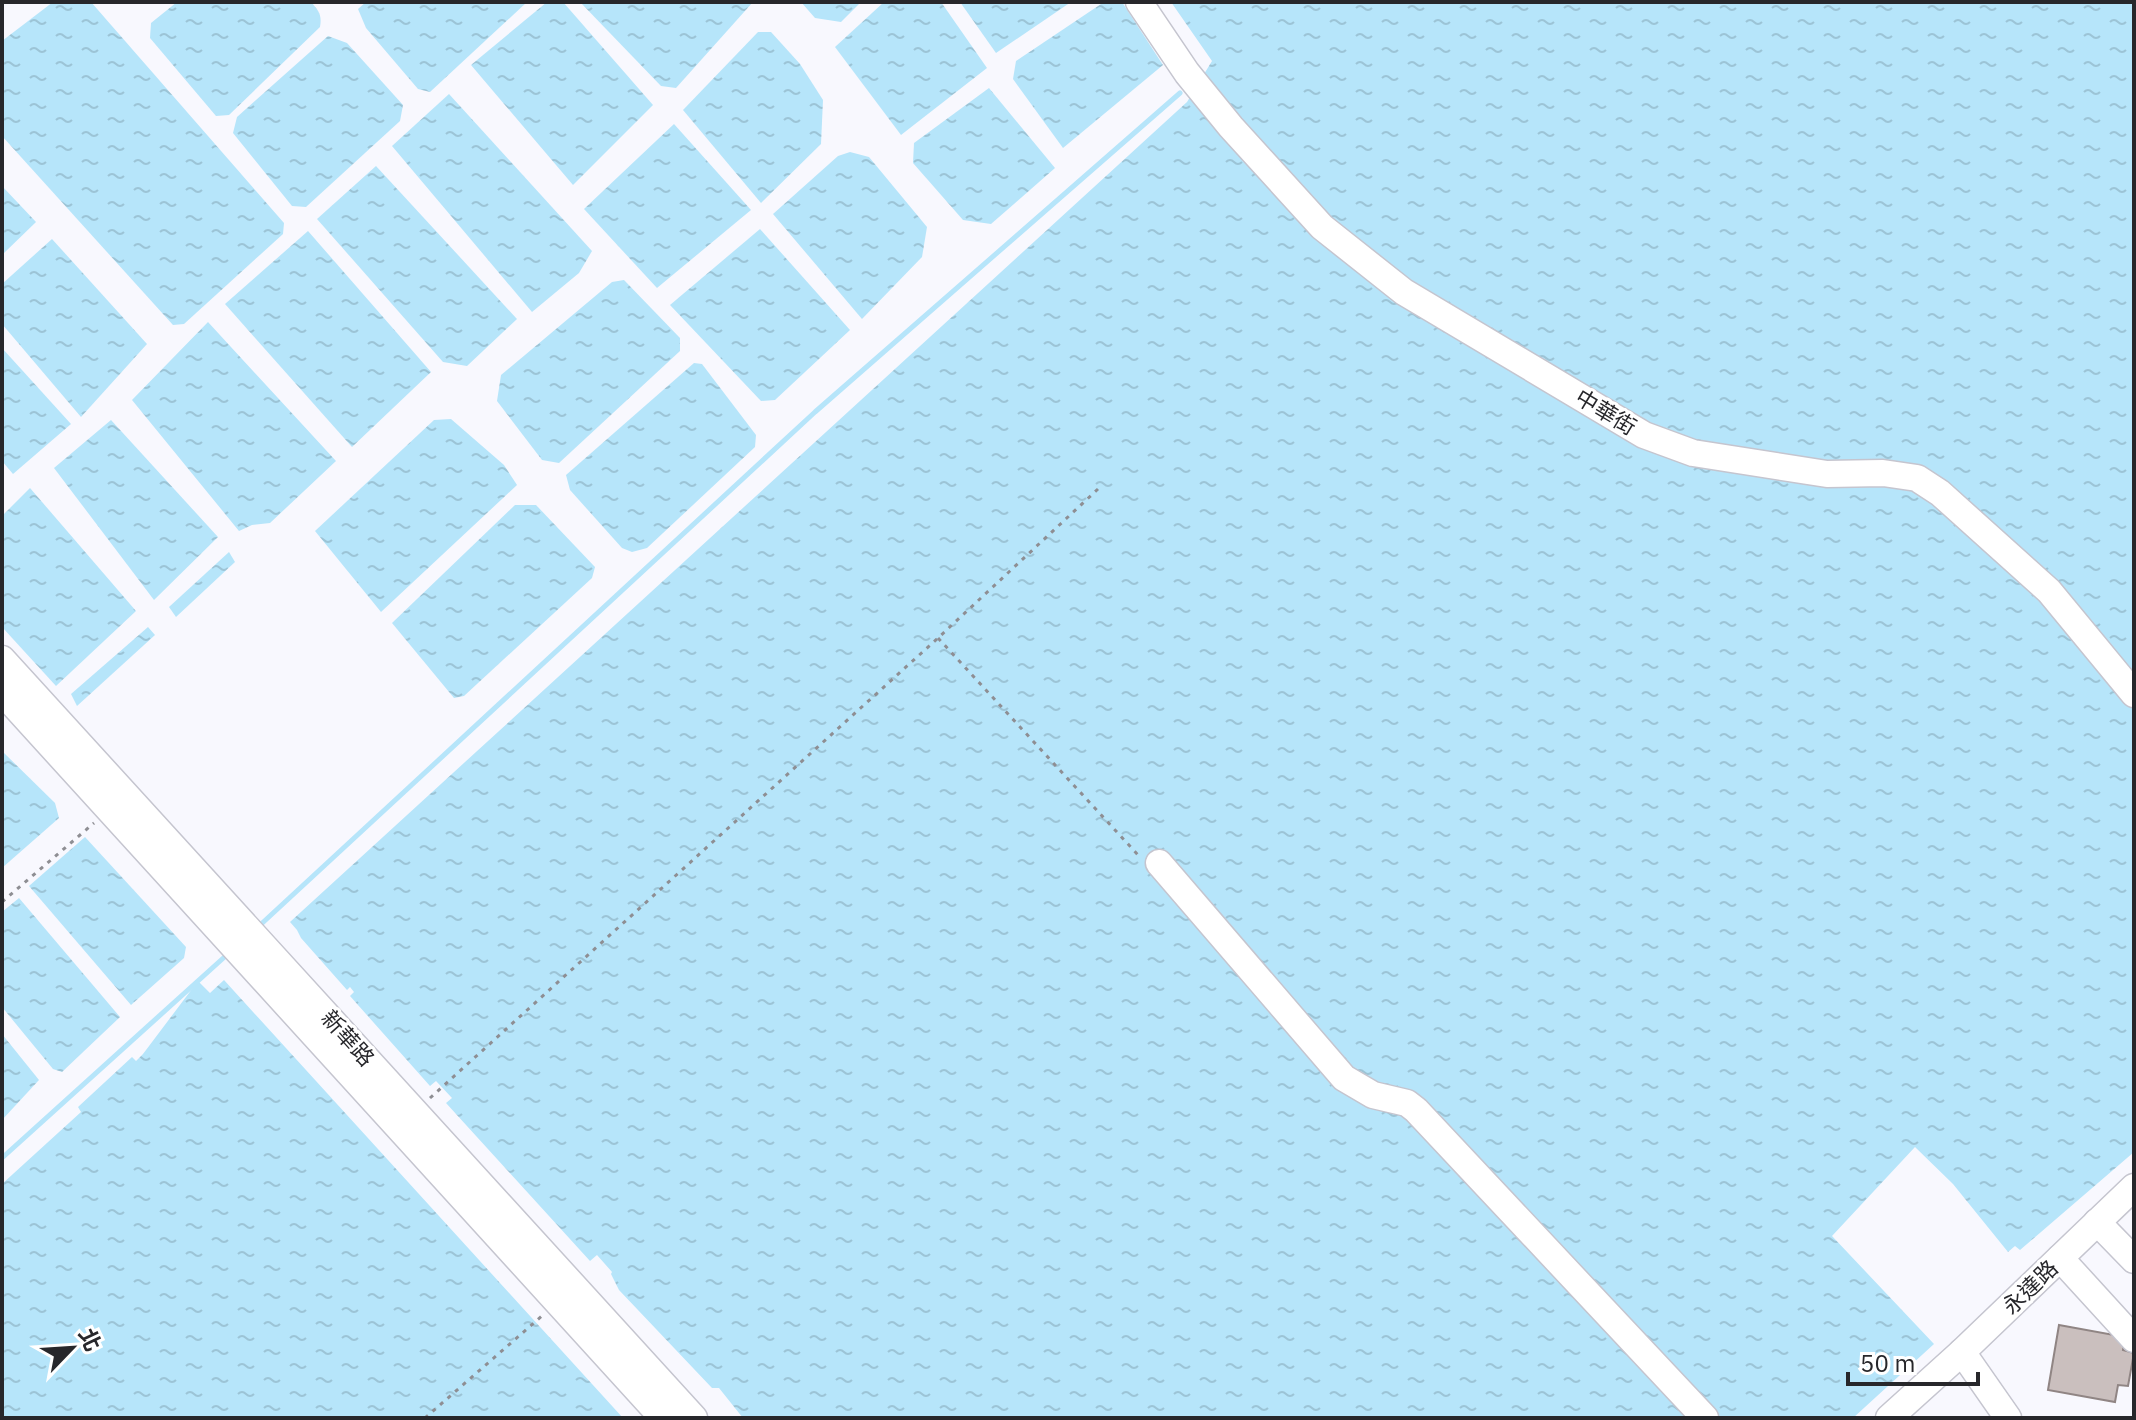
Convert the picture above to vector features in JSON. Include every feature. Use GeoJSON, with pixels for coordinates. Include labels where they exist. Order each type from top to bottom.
{"type":"FeatureCollection","features":[{"type":"Feature","properties":{"kind":"street","name":"中華街"},"geometry":{"type":"LineString","coordinates":[[1139,2],[1187,73],[1241,139],[1322,227],[1404,292],[1644,435],[1693,453],[1827,474],[1883,473],[1917,478],[1940,493],[2049,591],[2134,694]]}},
{"type":"Feature","properties":{"kind":"street","name":"新華路"},"geometry":{"type":"LineString","coordinates":[[2,659],[694,1418]]}},
{"type":"Feature","properties":{"kind":"street","name":"新華路"},"geometry":{"type":"LineString","coordinates":[[2,692],[663,1418]]}},
{"type":"Feature","properties":{"kind":"street"},"geometry":{"type":"LineString","coordinates":[[1159,863],[1344,1078],[1373,1095],[1407,1103],[1416,1110],[1705,1418]]}},
{"type":"Feature","properties":{"kind":"street","name":"永達路"},"geometry":{"type":"LineString","coordinates":[[1889,1418],[2097,1222],[2131,1196]]}},
{"type":"Feature","properties":{"kind":"street"},"geometry":{"type":"LineString","coordinates":[[2097,1222],[2134,1260]]}},
{"type":"Feature","properties":{"kind":"street"},"geometry":{"type":"LineString","coordinates":[[2060,1258],[2134,1339]]}},
{"type":"Feature","properties":{"kind":"street"},"geometry":{"type":"LineString","coordinates":[[1962,1352],[2008,1418]]}},
{"type":"Feature","properties":{"kind":"path"},"geometry":{"type":"LineString","coordinates":[[414,1112],[926,649],[1098,489]]}},
{"type":"Feature","properties":{"kind":"path"},"geometry":{"type":"LineString","coordinates":[[2,902],[109,810]]}},
{"type":"Feature","properties":{"kind":"path"},"geometry":{"type":"LineString","coordinates":[[425,1418],[557,1302]]}},
{"type":"Feature","properties":{"kind":"water"},"geometry":{"type":"Polygon","coordinates":[[[53,2],[91,2],[284,223],[283,234],[184,324],[173,325],[2,136],[2,41],[53,2]]]}},
{"type":"Feature","properties":{"kind":"water"},"geometry":{"type":"Polygon","coordinates":[[[177,2],[311,2],[319,13],[320,27],[229,115],[216,116],[150,38],[151,23],[177,2]]]}},
{"type":"Feature","properties":{"kind":"water"},"geometry":{"type":"Polygon","coordinates":[[[366,2],[527,2],[430,92],[418,89],[366,28],[358,9],[366,2]]]}},
{"type":"Feature","properties":{"kind":"water"},"geometry":{"type":"Polygon","coordinates":[[[547,2],[563,2],[653,105],[573,185],[471,65],[547,2]]]}},
{"type":"Feature","properties":{"kind":"water"},"geometry":{"type":"Polygon","coordinates":[[[580,2],[753,2],[676,88],[661,86],[580,2]]]}},
{"type":"Feature","properties":{"kind":"water"},"geometry":{"type":"Polygon","coordinates":[[[801,2],[861,2],[841,22],[815,18],[801,2]]]}},
{"type":"Feature","properties":{"kind":"water"},"geometry":{"type":"Polygon","coordinates":[[[884,2],[941,2],[987,68],[901,135],[835,47],[884,2]]]}},
{"type":"Feature","properties":{"kind":"water"},"geometry":{"type":"Polygon","coordinates":[[[960,2],[1071,2],[996,53],[960,2]]]}},
{"type":"Feature","properties":{"kind":"water"},"geometry":{"type":"Polygon","coordinates":[[[1104,2],[1122,2],[1163,65],[1063,148],[1013,79],[1016,61],[1104,2]]]}},
{"type":"Feature","properties":{"kind":"water"},"geometry":{"type":"Polygon","coordinates":[[[1171,2],[2134,2],[2134,1152],[2020,1250],[2015,1246],[2008,1252],[1953,1184],[1915,1147],[1832,1236],[1934,1344],[1853,1418],[743,1418],[719,1388],[712,1388],[619,1290],[612,1272],[597,1255],[590,1261],[446,1103],[452,1098],[436,1081],[430,1086],[350,996],[354,992],[350,987],[347,990],[290,922],[1187,102],[1212,61],[1171,2]]]}},
{"type":"Feature","properties":{"kind":"water"},"geometry":{"type":"Polygon","coordinates":[[[758,32],[771,32],[800,64],[823,100],[821,144],[761,203],[683,110],[758,32]]]}},
{"type":"Feature","properties":{"kind":"water"},"geometry":{"type":"Polygon","coordinates":[[[328,36],[347,43],[403,105],[400,121],[306,207],[292,206],[233,133],[237,117],[328,36]]]}},
{"type":"Feature","properties":{"kind":"water"},"geometry":{"type":"Polygon","coordinates":[[[989,88],[1055,168],[991,224],[963,220],[913,163],[914,143],[989,88]]]}},
{"type":"Feature","properties":{"kind":"water"},"geometry":{"type":"Polygon","coordinates":[[[449,94],[592,251],[579,273],[532,312],[392,146],[449,94]]]}},
{"type":"Feature","properties":{"kind":"water"},"geometry":{"type":"Polygon","coordinates":[[[674,124],[751,210],[657,288],[584,209],[674,124]]]}},
{"type":"Feature","properties":{"kind":"water"},"geometry":{"type":"Polygon","coordinates":[[[850,152],[869,157],[927,227],[922,257],[862,319],[773,214],[838,156],[850,152]]]}},
{"type":"Feature","properties":{"kind":"water"},"geometry":{"type":"Polygon","coordinates":[[[376,166],[517,319],[467,366],[443,362],[317,219],[376,166]]]}},
{"type":"Feature","properties":{"kind":"water"},"geometry":{"type":"Polygon","coordinates":[[[2,186],[36,222],[2,255],[2,186]]]}},
{"type":"Feature","properties":{"kind":"water"},"geometry":{"type":"Polygon","coordinates":[[[760,229],[850,330],[775,400],[761,401],[670,305],[760,229]]]}},
{"type":"Feature","properties":{"kind":"water"},"geometry":{"type":"Polygon","coordinates":[[[308,231],[431,372],[352,447],[225,304],[308,231]]]}},
{"type":"Feature","properties":{"kind":"water"},"geometry":{"type":"Polygon","coordinates":[[[52,239],[147,344],[81,417],[2,324],[2,284],[52,239]]]}},
{"type":"Feature","properties":{"kind":"water"},"geometry":{"type":"Polygon","coordinates":[[[624,280],[680,338],[680,351],[559,463],[542,460],[497,401],[501,375],[612,282],[624,280]]]}},
{"type":"Feature","properties":{"kind":"water"},"geometry":{"type":"Polygon","coordinates":[[[208,322],[336,461],[270,523],[252,525],[239,531],[132,400],[208,322]]]}},
{"type":"Feature","properties":{"kind":"water"},"geometry":{"type":"Polygon","coordinates":[[[2,348],[71,424],[13,474],[2,461],[2,348]]]}},
{"type":"Feature","properties":{"kind":"water"},"geometry":{"type":"Polygon","coordinates":[[[694,363],[702,364],[756,435],[755,447],[647,548],[632,552],[622,548],[570,490],[566,475],[694,363]]]}},
{"type":"Feature","properties":{"kind":"water"},"geometry":{"type":"Polygon","coordinates":[[[451,419],[504,465],[517,485],[381,612],[315,531],[434,420],[451,419]]]}},
{"type":"Feature","properties":{"kind":"water"},"geometry":{"type":"Polygon","coordinates":[[[111,420],[218,537],[154,600],[54,468],[111,420]]]}},
{"type":"Feature","properties":{"kind":"water"},"geometry":{"type":"Polygon","coordinates":[[[30,488],[136,611],[56,686],[2,627],[2,516],[30,488]]]}},
{"type":"Feature","properties":{"kind":"water"},"geometry":{"type":"Polygon","coordinates":[[[515,505],[536,505],[595,567],[592,578],[464,696],[454,698],[392,623],[515,505]]]}},
{"type":"Feature","properties":{"kind":"water"},"geometry":{"type":"Polygon","coordinates":[[[229,552],[235,562],[176,617],[169,607],[229,552]]]}},
{"type":"Feature","properties":{"kind":"water"},"geometry":{"type":"Polygon","coordinates":[[[148,627],[155,635],[77,706],[71,694],[148,627]]]}},
{"type":"Feature","properties":{"kind":"water"},"geometry":{"type":"Polygon","coordinates":[[[2,751],[55,803],[59,818],[2,868],[2,751]]]}},
{"type":"Feature","properties":{"kind":"water"},"geometry":{"type":"Polygon","coordinates":[[[85,837],[186,947],[184,958],[131,1005],[29,886],[85,837]]]}},
{"type":"Feature","properties":{"kind":"water"},"geometry":{"type":"Polygon","coordinates":[[[19,898],[120,1017],[62,1072],[53,1069],[2,1007],[2,912],[19,898]]]}},
{"type":"Feature","properties":{"kind":"water"},"geometry":{"type":"Polygon","coordinates":[[[224,980],[623,1418],[2,1418],[2,1184],[81,1112],[78,1107],[132,1057],[136,1061],[143,1054],[198,981],[210,993],[224,980]]]}},
{"type":"Feature","properties":{"kind":"water"},"geometry":{"type":"Polygon","coordinates":[[[2,1034],[39,1080],[2,1120],[2,1034]]]}},
{"type":"Feature","properties":{"kind":"building"},"geometry":{"type":"Polygon","coordinates":[[[2059,1325],[2125,1337],[2123,1350],[2134,1353],[2128,1386],[2118,1385],[2115,1402],[2048,1390],[2059,1325]]]}},
{"type":"Feature","properties":{"kind":"waterway"},"geometry":{"type":"LineString","coordinates":[[258,927],[815,412],[1180,93]]}},
{"type":"Feature","properties":{"kind":"waterway"},"geometry":{"type":"LineString","coordinates":[[2,1158],[230,952]]}}]}
